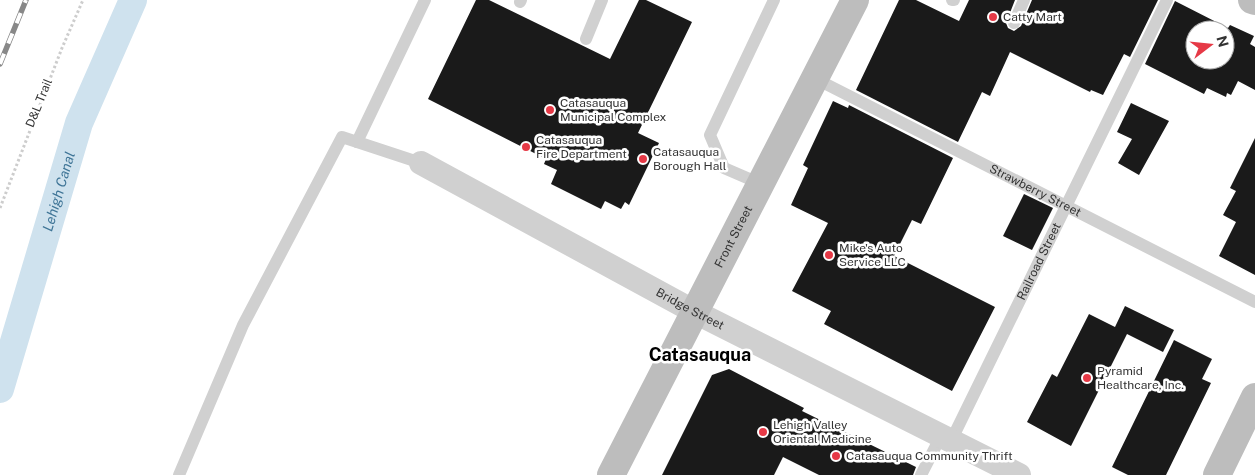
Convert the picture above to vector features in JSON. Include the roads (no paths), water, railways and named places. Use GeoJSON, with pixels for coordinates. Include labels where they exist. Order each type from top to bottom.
{"type":"FeatureCollection","features":[{"type":"Feature","properties":{"kind":"main road","name":"Front Street"},"geometry":{"type":"LineString","coordinates":[[611,475],[855,0]]}},
{"type":"Feature","properties":{"kind":"main road"},"geometry":{"type":"LineString","coordinates":[[1217,475],[1255,397]]}},
{"type":"Feature","properties":{"kind":"street","name":"Bridge Street"},"geometry":{"type":"LineString","coordinates":[[421,163],[695,312],[1018,475]]}},
{"type":"Feature","properties":{"kind":"lane"},"geometry":{"type":"LineString","coordinates":[[357,142],[425,0]]}},
{"type":"Feature","properties":{"kind":"lane"},"geometry":{"type":"LineString","coordinates":[[586,39],[602,0]]}},
{"type":"Feature","properties":{"kind":"lane"},"geometry":{"type":"LineString","coordinates":[[761,184],[724,168],[710,135],[774,0]]}},
{"type":"Feature","properties":{"kind":"lane"},"geometry":{"type":"LineString","coordinates":[[1014,23],[1024,0]]}},
{"type":"Feature","properties":{"kind":"lane","name":"Railroad Street"},"geometry":{"type":"LineString","coordinates":[[921,475],[946,438],[1066,206],[1167,0]]}},
{"type":"Feature","properties":{"kind":"lane","name":"Strawberry Street"},"geometry":{"type":"LineString","coordinates":[[816,79],[1255,302]]}},
{"type":"Feature","properties":{"kind":"lane"},"geometry":{"type":"LineString","coordinates":[[180,475],[243,325],[342,137],[421,163]]}},
{"type":"Feature","properties":{"kind":"waterway","name":"Lehigh Canal"},"geometry":{"type":"LineString","coordinates":[[0,389],[79,123],[133,0]]}},
{"type":"Feature","properties":{"kind":"railway"},"geometry":{"type":"LineString","coordinates":[[0,64],[26,0]]}},
{"type":"Feature","properties":{"kind":"place","name":"Catty Mart"},"geometry":{"type":"Point","coordinates":[993,17]}},
{"type":"Feature","properties":{"kind":"place","name":"Catasauqua Municipal Complex"},"geometry":{"type":"Point","coordinates":[550,110]}},
{"type":"Feature","properties":{"kind":"place","name":"Catasauqua Fire Department"},"geometry":{"type":"Point","coordinates":[526,147]}},
{"type":"Feature","properties":{"kind":"place","name":"Catasauqua Borough Hall"},"geometry":{"type":"Point","coordinates":[643,159]}},
{"type":"Feature","properties":{"kind":"place","name":"Mike's Auto Service LLC"},"geometry":{"type":"Point","coordinates":[829,255]}},
{"type":"Feature","properties":{"kind":"place","name":"Pyramid Healthcare, Inc."},"geometry":{"type":"Point","coordinates":[1087,378]}},
{"type":"Feature","properties":{"kind":"place","name":"Lehigh Valley Oriental Medicine"},"geometry":{"type":"Point","coordinates":[763,432]}},
{"type":"Feature","properties":{"kind":"place","name":"Catasauqua Community Thrift"},"geometry":{"type":"Point","coordinates":[836,456]}},
{"type":"Feature","properties":{"kind":"district","name":"Catasauqua"},"geometry":{"type":"Point","coordinates":[700,354]}}]}
